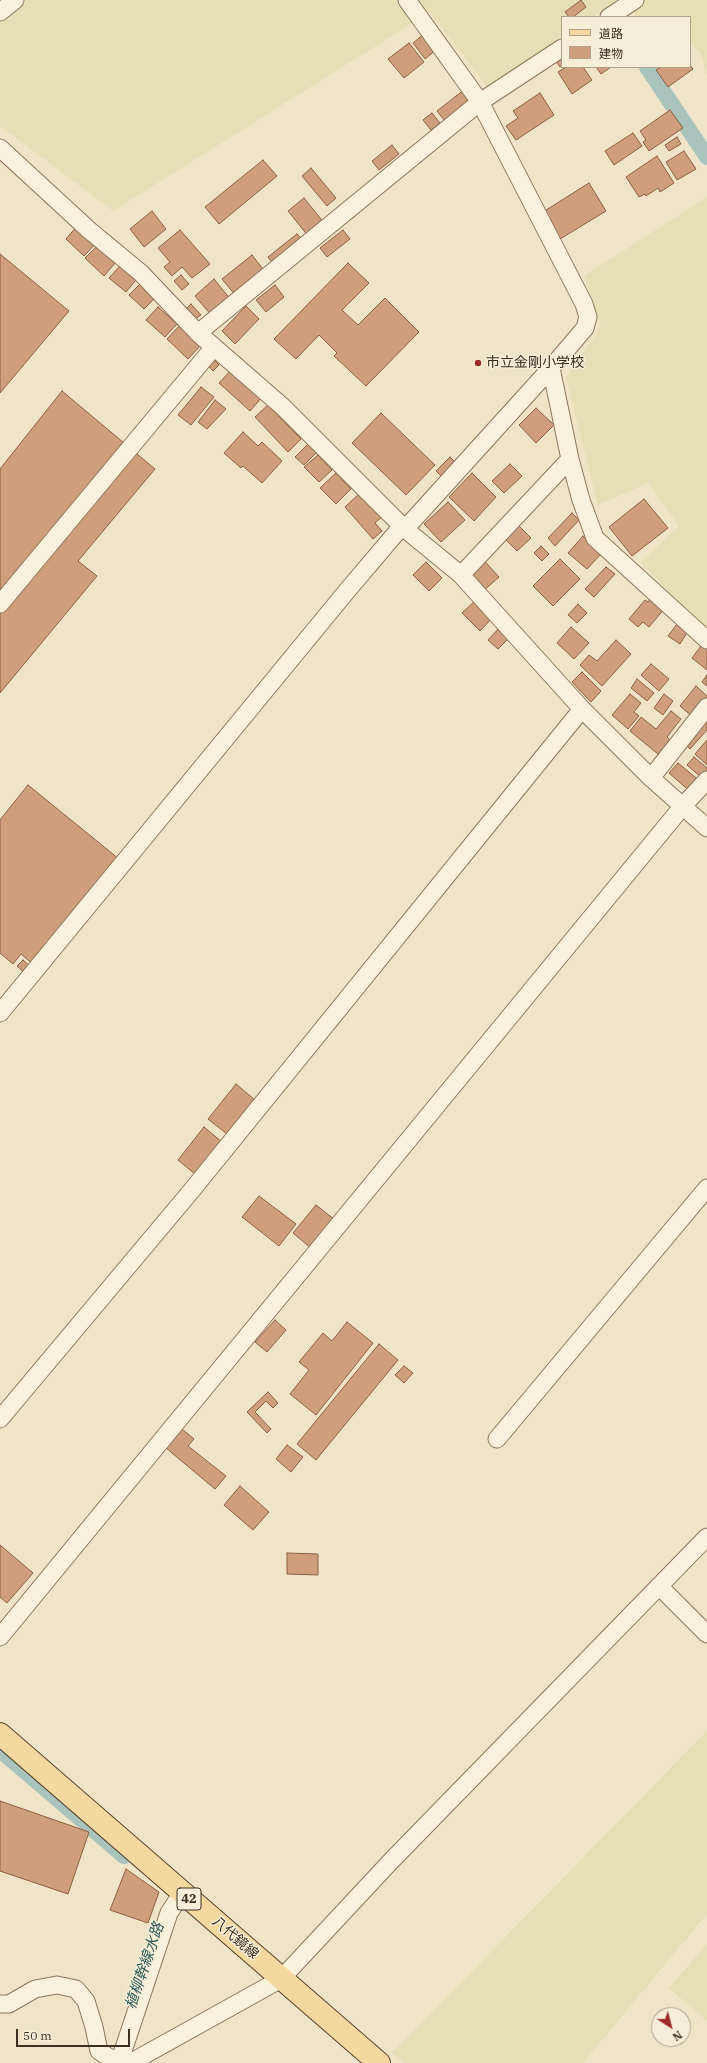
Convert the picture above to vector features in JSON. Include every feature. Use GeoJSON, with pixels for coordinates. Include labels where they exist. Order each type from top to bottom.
{"type":"FeatureCollection","features":[{"type":"Feature","properties":{"kind":"main road","name":"八代鏡線"},"geometry":{"type":"LineString","coordinates":[[0,1734],[379,2063]]}},
{"type":"Feature","properties":{"kind":"street"},"geometry":{"type":"LineString","coordinates":[[0,12],[15,0]]}},
{"type":"Feature","properties":{"kind":"street"},"geometry":{"type":"LineString","coordinates":[[0,1013],[346,592],[586,328],[588,317],[584,304],[480,102],[407,0]]}},
{"type":"Feature","properties":{"kind":"street"},"geometry":{"type":"LineString","coordinates":[[610,16],[634,0]]}},
{"type":"Feature","properties":{"kind":"street"},"geometry":{"type":"LineString","coordinates":[[198,333],[480,102],[561,49]]}},
{"type":"Feature","properties":{"kind":"street"},"geometry":{"type":"LineString","coordinates":[[0,148],[89,230],[141,273],[198,333],[283,407],[403,528],[461,575],[582,710],[651,778],[707,828]]}},
{"type":"Feature","properties":{"kind":"street"},"geometry":{"type":"LineString","coordinates":[[0,604],[214,346]]}},
{"type":"Feature","properties":{"kind":"street"},"geometry":{"type":"LineString","coordinates":[[551,368],[570,459],[581,500],[595,538],[707,640]]}},
{"type":"Feature","properties":{"kind":"street"},"geometry":{"type":"LineString","coordinates":[[461,575],[570,459]]}},
{"type":"Feature","properties":{"kind":"street"},"geometry":{"type":"LineString","coordinates":[[651,778],[707,707]]}},
{"type":"Feature","properties":{"kind":"street"},"geometry":{"type":"LineString","coordinates":[[0,1419],[192,1190],[582,710]]}},
{"type":"Feature","properties":{"kind":"street"},"geometry":{"type":"LineString","coordinates":[[0,1638],[682,807],[707,780]]}},
{"type":"Feature","properties":{"kind":"street"},"geometry":{"type":"LineString","coordinates":[[498,1439],[707,1188]]}},
{"type":"Feature","properties":{"kind":"street"},"geometry":{"type":"LineString","coordinates":[[130,2063],[281,1979],[392,1860],[707,1537]]}},
{"type":"Feature","properties":{"kind":"street"},"geometry":{"type":"LineString","coordinates":[[659,1586],[707,1634]]}},
{"type":"Feature","properties":{"kind":"street"},"geometry":{"type":"LineString","coordinates":[[0,2004],[9,2004],[35,1989],[57,1984],[76,1989],[86,2001],[94,2027],[98,2051],[114,2061],[169,1913],[182,1893]]}},
{"type":"Feature","properties":{"kind":"shaded area"},"geometry":{"type":"Polygon","coordinates":[[[0,0],[620,0],[596,16],[561,16],[561,39],[487,87],[430,12],[113,211],[0,126],[0,0]]]}},
{"type":"Feature","properties":{"kind":"shaded area"},"geometry":{"type":"Polygon","coordinates":[[[628,0],[707,0],[707,75],[701,54],[691,43],[691,16],[636,16],[628,0]]]}},
{"type":"Feature","properties":{"kind":"shaded area"},"geometry":{"type":"Polygon","coordinates":[[[707,197],[707,625],[703,629],[641,562],[679,526],[648,483],[598,505],[566,378],[601,327],[584,276],[707,197]]]}},
{"type":"Feature","properties":{"kind":"shaded area"},"geometry":{"type":"Polygon","coordinates":[[[707,1731],[707,1914],[583,2063],[404,2063],[392,2053],[707,1731]]]}},
{"type":"Feature","properties":{"kind":"shaded area"},"geometry":{"type":"Polygon","coordinates":[[[707,1944],[707,2021],[669,1988],[707,1944]]]}},
{"type":"Feature","properties":{"kind":"building"},"geometry":{"type":"Polygon","coordinates":[[[581,0],[586,7],[574,16],[568,16],[565,12],[581,0]]]}},
{"type":"Feature","properties":{"kind":"building"},"geometry":{"type":"Polygon","coordinates":[[[425,33],[438,48],[425,59],[413,43],[425,33]]]}},
{"type":"Feature","properties":{"kind":"building"},"geometry":{"type":"Polygon","coordinates":[[[409,43],[424,62],[404,78],[388,59],[409,43]]]}},
{"type":"Feature","properties":{"kind":"building"},"geometry":{"type":"Polygon","coordinates":[[[561,52],[561,66],[560,67],[553,57],[561,52]]]}},
{"type":"Feature","properties":{"kind":"building"},"geometry":{"type":"Polygon","coordinates":[[[691,66],[693,69],[668,87],[656,70],[659,68],[691,68],[691,66]]]}},
{"type":"Feature","properties":{"kind":"building"},"geometry":{"type":"Polygon","coordinates":[[[564,68],[584,68],[592,80],[572,94],[558,72],[564,68]]]}},
{"type":"Feature","properties":{"kind":"building"},"geometry":{"type":"Polygon","coordinates":[[[597,68],[610,68],[601,74],[597,68]]]}},
{"type":"Feature","properties":{"kind":"building"},"geometry":{"type":"Polygon","coordinates":[[[465,89],[475,101],[447,124],[437,111],[465,89]]]}},
{"type":"Feature","properties":{"kind":"building"},"geometry":{"type":"Polygon","coordinates":[[[540,93],[554,115],[516,140],[506,126],[518,118],[513,111],[540,93]]]}},
{"type":"Feature","properties":{"kind":"building"},"geometry":{"type":"Polygon","coordinates":[[[670,110],[683,128],[649,151],[643,142],[646,140],[640,131],[670,110]]]}},
{"type":"Feature","properties":{"kind":"building"},"geometry":{"type":"Polygon","coordinates":[[[432,113],[440,123],[431,130],[423,120],[432,113]]]}},
{"type":"Feature","properties":{"kind":"building"},"geometry":{"type":"Polygon","coordinates":[[[633,133],[642,146],[614,165],[605,151],[633,133]]]}},
{"type":"Feature","properties":{"kind":"building"},"geometry":{"type":"Polygon","coordinates":[[[677,137],[681,144],[669,151],[665,145],[677,137]]]}},
{"type":"Feature","properties":{"kind":"building"},"geometry":{"type":"Polygon","coordinates":[[[392,145],[399,154],[379,170],[372,161],[392,145]]]}},
{"type":"Feature","properties":{"kind":"building"},"geometry":{"type":"Polygon","coordinates":[[[684,151],[696,169],[677,180],[666,162],[684,151]]]}},
{"type":"Feature","properties":{"kind":"building"},"geometry":{"type":"Polygon","coordinates":[[[657,156],[674,183],[660,192],[658,188],[646,196],[645,194],[639,197],[626,177],[657,156]]]}},
{"type":"Feature","properties":{"kind":"building"},"geometry":{"type":"Polygon","coordinates":[[[263,160],[277,176],[219,224],[205,207],[263,160]]]}},
{"type":"Feature","properties":{"kind":"building"},"geometry":{"type":"Polygon","coordinates":[[[311,168],[336,198],[327,206],[302,176],[311,168]]]}},
{"type":"Feature","properties":{"kind":"building"},"geometry":{"type":"Polygon","coordinates":[[[589,183],[606,211],[560,239],[543,212],[589,183]]]}},
{"type":"Feature","properties":{"kind":"building"},"geometry":{"type":"Polygon","coordinates":[[[304,198],[325,224],[309,237],[288,211],[304,198]]]}},
{"type":"Feature","properties":{"kind":"building"},"geometry":{"type":"Polygon","coordinates":[[[152,211],[166,229],[144,247],[130,229],[152,211]]]}},
{"type":"Feature","properties":{"kind":"building"},"geometry":{"type":"Polygon","coordinates":[[[78,225],[97,242],[84,256],[66,239],[78,225]]]}},
{"type":"Feature","properties":{"kind":"building"},"geometry":{"type":"Polygon","coordinates":[[[180,230],[210,264],[192,278],[182,267],[172,276],[164,267],[170,262],[158,248],[180,230]]]}},
{"type":"Feature","properties":{"kind":"building"},"geometry":{"type":"Polygon","coordinates":[[[343,230],[350,239],[327,257],[320,248],[343,230]]]}},
{"type":"Feature","properties":{"kind":"building"},"geometry":{"type":"Polygon","coordinates":[[[297,234],[304,242],[275,266],[268,257],[297,234]]]}},
{"type":"Feature","properties":{"kind":"building"},"geometry":{"type":"Polygon","coordinates":[[[98,245],[116,262],[104,276],[85,258],[98,245]]]}},
{"type":"Feature","properties":{"kind":"building"},"geometry":{"type":"Polygon","coordinates":[[[0,254],[69,311],[0,393],[0,254]]]}},
{"type":"Feature","properties":{"kind":"building"},"geometry":{"type":"Polygon","coordinates":[[[252,255],[266,273],[236,296],[222,279],[252,255]]]}},
{"type":"Feature","properties":{"kind":"building"},"geometry":{"type":"Polygon","coordinates":[[[348,263],[369,283],[342,310],[358,325],[385,298],[419,332],[366,386],[334,356],[337,353],[319,335],[296,359],[274,339],[348,263]]]}},
{"type":"Feature","properties":{"kind":"building"},"geometry":{"type":"Polygon","coordinates":[[[120,266],[136,280],[126,292],[109,278],[120,266]]]}},
{"type":"Feature","properties":{"kind":"building"},"geometry":{"type":"Polygon","coordinates":[[[181,275],[189,284],[182,290],[174,281],[181,275]]]}},
{"type":"Feature","properties":{"kind":"building"},"geometry":{"type":"Polygon","coordinates":[[[214,279],[231,300],[212,316],[195,296],[214,279]]]}},
{"type":"Feature","properties":{"kind":"building"},"geometry":{"type":"Polygon","coordinates":[[[142,282],[157,296],[144,309],[129,295],[142,282]]]}},
{"type":"Feature","properties":{"kind":"building"},"geometry":{"type":"Polygon","coordinates":[[[275,285],[284,297],[266,312],[256,300],[275,285]]]}},
{"type":"Feature","properties":{"kind":"building"},"geometry":{"type":"Polygon","coordinates":[[[191,304],[201,315],[195,319],[186,309],[191,304]]]}},
{"type":"Feature","properties":{"kind":"building"},"geometry":{"type":"Polygon","coordinates":[[[246,306],[259,319],[235,344],[222,331],[246,306]]]}},
{"type":"Feature","properties":{"kind":"building"},"geometry":{"type":"Polygon","coordinates":[[[158,307],[177,324],[165,337],[146,320],[158,307]]]}},
{"type":"Feature","properties":{"kind":"building"},"geometry":{"type":"Polygon","coordinates":[[[180,325],[201,345],[188,359],[167,339],[180,325]]]}},
{"type":"Feature","properties":{"kind":"building"},"geometry":{"type":"Polygon","coordinates":[[[210,355],[219,365],[213,371],[204,361],[210,355]]]}},
{"type":"Feature","properties":{"kind":"building"},"geometry":{"type":"Polygon","coordinates":[[[233,368],[263,396],[250,411],[219,383],[233,368]]]}},
{"type":"Feature","properties":{"kind":"building"},"geometry":{"type":"Polygon","coordinates":[[[201,387],[214,397],[191,425],[178,415],[201,387]]]}},
{"type":"Feature","properties":{"kind":"building"},"geometry":{"type":"Polygon","coordinates":[[[62,391],[155,469],[78,561],[97,576],[0,693],[0,469],[62,391]]]}},
{"type":"Feature","properties":{"kind":"building"},"geometry":{"type":"Polygon","coordinates":[[[215,400],[226,409],[207,429],[198,422],[215,400]]]}},
{"type":"Feature","properties":{"kind":"building"},"geometry":{"type":"Polygon","coordinates":[[[268,405],[301,439],[288,452],[255,417],[268,405]]]}},
{"type":"Feature","properties":{"kind":"building"},"geometry":{"type":"Polygon","coordinates":[[[536,408],[554,425],[536,443],[519,425],[536,408]]]}},
{"type":"Feature","properties":{"kind":"building"},"geometry":{"type":"Polygon","coordinates":[[[381,413],[435,465],[406,495],[352,443],[381,413]]]}},
{"type":"Feature","properties":{"kind":"building"},"geometry":{"type":"Polygon","coordinates":[[[243,432],[258,446],[262,442],[282,461],[262,483],[243,466],[241,468],[224,453],[243,432]]]}},
{"type":"Feature","properties":{"kind":"building"},"geometry":{"type":"Polygon","coordinates":[[[309,443],[317,452],[304,465],[295,457],[309,443]]]}},
{"type":"Feature","properties":{"kind":"building"},"geometry":{"type":"Polygon","coordinates":[[[318,455],[332,470],[319,482],[304,467],[318,455]]]}},
{"type":"Feature","properties":{"kind":"building"},"geometry":{"type":"Polygon","coordinates":[[[450,457],[455,462],[441,476],[436,471],[450,457]]]}},
{"type":"Feature","properties":{"kind":"building"},"geometry":{"type":"Polygon","coordinates":[[[510,464],[522,476],[504,493],[492,481],[510,464]]]}},
{"type":"Feature","properties":{"kind":"building"},"geometry":{"type":"Polygon","coordinates":[[[336,473],[351,489],[336,504],[320,488],[336,473]]]}},
{"type":"Feature","properties":{"kind":"building"},"geometry":{"type":"Polygon","coordinates":[[[472,473],[496,497],[474,521],[449,497],[472,473]]]}},
{"type":"Feature","properties":{"kind":"building"},"geometry":{"type":"Polygon","coordinates":[[[361,492],[383,516],[375,523],[382,531],[373,539],[345,507],[361,492]]]}},
{"type":"Feature","properties":{"kind":"building"},"geometry":{"type":"Polygon","coordinates":[[[644,499],[668,528],[632,556],[609,527],[644,499]]]}},
{"type":"Feature","properties":{"kind":"building"},"geometry":{"type":"Polygon","coordinates":[[[448,502],[465,520],[441,542],[424,524],[448,502]]]}},
{"type":"Feature","properties":{"kind":"building"},"geometry":{"type":"Polygon","coordinates":[[[572,513],[579,520],[555,546],[548,538],[572,513]]]}},
{"type":"Feature","properties":{"kind":"building"},"geometry":{"type":"Polygon","coordinates":[[[519,526],[531,538],[517,551],[505,539],[519,526]]]}},
{"type":"Feature","properties":{"kind":"building"},"geometry":{"type":"Polygon","coordinates":[[[583,536],[602,553],[587,569],[568,553],[583,536]]]}},
{"type":"Feature","properties":{"kind":"building"},"geometry":{"type":"Polygon","coordinates":[[[541,546],[549,554],[542,561],[534,553],[541,546]]]}},
{"type":"Feature","properties":{"kind":"building"},"geometry":{"type":"Polygon","coordinates":[[[479,555],[499,577],[481,593],[460,572],[479,555]]]}},
{"type":"Feature","properties":{"kind":"building"},"geometry":{"type":"Polygon","coordinates":[[[560,559],[580,579],[553,606],[533,586],[560,559]]]}},
{"type":"Feature","properties":{"kind":"building"},"geometry":{"type":"Polygon","coordinates":[[[426,562],[442,578],[429,591],[413,575],[426,562]]]}},
{"type":"Feature","properties":{"kind":"building"},"geometry":{"type":"Polygon","coordinates":[[[606,567],[615,574],[594,597],[585,589],[606,567]]]}},
{"type":"Feature","properties":{"kind":"building"},"geometry":{"type":"Polygon","coordinates":[[[652,597],[665,608],[649,627],[643,622],[638,627],[629,619],[645,600],[648,602],[652,597]]]}},
{"type":"Feature","properties":{"kind":"building"},"geometry":{"type":"Polygon","coordinates":[[[476,600],[493,617],[480,631],[462,613],[476,600]]]}},
{"type":"Feature","properties":{"kind":"building"},"geometry":{"type":"Polygon","coordinates":[[[578,604],[587,613],[577,623],[568,615],[578,604]]]}},
{"type":"Feature","properties":{"kind":"building"},"geometry":{"type":"Polygon","coordinates":[[[677,624],[688,631],[680,644],[668,636],[677,624]]]}},
{"type":"Feature","properties":{"kind":"building"},"geometry":{"type":"Polygon","coordinates":[[[501,626],[511,636],[498,649],[488,640],[501,626]]]}},
{"type":"Feature","properties":{"kind":"building"},"geometry":{"type":"Polygon","coordinates":[[[571,627],[589,643],[574,659],[557,643],[571,627]]]}},
{"type":"Feature","properties":{"kind":"building"},"geometry":{"type":"Polygon","coordinates":[[[616,640],[631,654],[602,686],[580,665],[589,655],[597,661],[616,640]]]}},
{"type":"Feature","properties":{"kind":"building"},"geometry":{"type":"Polygon","coordinates":[[[704,642],[707,644],[707,670],[692,658],[704,642]]]}},
{"type":"Feature","properties":{"kind":"building"},"geometry":{"type":"Polygon","coordinates":[[[651,664],[669,679],[659,691],[641,675],[651,664]]]}},
{"type":"Feature","properties":{"kind":"building"},"geometry":{"type":"Polygon","coordinates":[[[582,672],[601,691],[591,702],[572,682],[582,672]]]}},
{"type":"Feature","properties":{"kind":"building"},"geometry":{"type":"Polygon","coordinates":[[[707,675],[707,686],[702,682],[707,675]]]}},
{"type":"Feature","properties":{"kind":"building"},"geometry":{"type":"Polygon","coordinates":[[[637,679],[654,693],[647,701],[631,688],[637,679]]]}},
{"type":"Feature","properties":{"kind":"building"},"geometry":{"type":"Polygon","coordinates":[[[696,686],[707,696],[707,704],[693,717],[680,706],[696,686]]]}},
{"type":"Feature","properties":{"kind":"building"},"geometry":{"type":"Polygon","coordinates":[[[630,694],[641,703],[634,712],[639,716],[628,729],[612,715],[630,694]]]}},
{"type":"Feature","properties":{"kind":"building"},"geometry":{"type":"Polygon","coordinates":[[[664,694],[673,701],[663,715],[654,708],[664,694]]]}},
{"type":"Feature","properties":{"kind":"building"},"geometry":{"type":"Polygon","coordinates":[[[671,711],[681,719],[667,737],[675,744],[664,759],[630,731],[641,717],[656,729],[671,711]]]}},
{"type":"Feature","properties":{"kind":"building"},"geometry":{"type":"Polygon","coordinates":[[[701,718],[707,723],[707,730],[690,749],[681,741],[701,718]]]}},
{"type":"Feature","properties":{"kind":"building"},"geometry":{"type":"Polygon","coordinates":[[[707,740],[707,765],[695,754],[707,740]]]}},
{"type":"Feature","properties":{"kind":"building"},"geometry":{"type":"Polygon","coordinates":[[[694,757],[707,768],[707,774],[703,779],[687,765],[694,757]]]}},
{"type":"Feature","properties":{"kind":"building"},"geometry":{"type":"Polygon","coordinates":[[[678,763],[701,782],[692,793],[669,773],[678,763]]]}},
{"type":"Feature","properties":{"kind":"building"},"geometry":{"type":"Polygon","coordinates":[[[28,785],[119,859],[34,965],[21,954],[13,964],[0,953],[0,820],[28,785]]]}},
{"type":"Feature","properties":{"kind":"building"},"geometry":{"type":"Polygon","coordinates":[[[23,960],[32,968],[26,974],[17,966],[23,960]]]}},
{"type":"Feature","properties":{"kind":"building"},"geometry":{"type":"Polygon","coordinates":[[[236,1084],[255,1100],[227,1134],[208,1119],[236,1084]]]}},
{"type":"Feature","properties":{"kind":"building"},"geometry":{"type":"Polygon","coordinates":[[[204,1127],[222,1142],[195,1174],[178,1160],[204,1127]]]}},
{"type":"Feature","properties":{"kind":"building"},"geometry":{"type":"Polygon","coordinates":[[[259,1196],[296,1224],[279,1246],[242,1217],[259,1196]]]}},
{"type":"Feature","properties":{"kind":"building"},"geometry":{"type":"Polygon","coordinates":[[[316,1205],[335,1220],[312,1249],[293,1233],[316,1205]]]}},
{"type":"Feature","properties":{"kind":"building"},"geometry":{"type":"Polygon","coordinates":[[[275,1320],[286,1330],[267,1352],[255,1342],[275,1320]]]}},
{"type":"Feature","properties":{"kind":"building"},"geometry":{"type":"Polygon","coordinates":[[[347,1322],[373,1343],[316,1415],[290,1394],[309,1370],[299,1362],[323,1333],[332,1341],[347,1322]]]}},
{"type":"Feature","properties":{"kind":"building"},"geometry":{"type":"Polygon","coordinates":[[[379,1344],[398,1360],[316,1460],[297,1444],[379,1344]]]}},
{"type":"Feature","properties":{"kind":"building"},"geometry":{"type":"Polygon","coordinates":[[[404,1366],[413,1373],[404,1383],[395,1375],[404,1366]]]}},
{"type":"Feature","properties":{"kind":"building"},"geometry":{"type":"Polygon","coordinates":[[[268,1392],[278,1403],[273,1408],[266,1401],[255,1412],[271,1429],[267,1433],[247,1412],[268,1392]]]}},
{"type":"Feature","properties":{"kind":"building"},"geometry":{"type":"Polygon","coordinates":[[[182,1429],[194,1439],[188,1446],[226,1476],[215,1489],[166,1448],[182,1429]]]}},
{"type":"Feature","properties":{"kind":"building"},"geometry":{"type":"Polygon","coordinates":[[[287,1445],[303,1457],[291,1472],[276,1459],[287,1445]]]}},
{"type":"Feature","properties":{"kind":"building"},"geometry":{"type":"Polygon","coordinates":[[[240,1486],[269,1512],[253,1530],[224,1505],[240,1486]]]}},
{"type":"Feature","properties":{"kind":"building"},"geometry":{"type":"Polygon","coordinates":[[[0,1545],[33,1573],[7,1603],[0,1597],[0,1545]]]}},
{"type":"Feature","properties":{"kind":"building"},"geometry":{"type":"Polygon","coordinates":[[[287,1553],[318,1554],[318,1575],[287,1574],[287,1553]]]}},
{"type":"Feature","properties":{"kind":"building"},"geometry":{"type":"Polygon","coordinates":[[[0,1801],[89,1832],[68,1894],[0,1871],[0,1801]]]}},
{"type":"Feature","properties":{"kind":"building"},"geometry":{"type":"Polygon","coordinates":[[[126,1869],[159,1892],[148,1923],[110,1910],[126,1869]]]}},
{"type":"Feature","properties":{"kind":"waterway"},"geometry":{"type":"LineString","coordinates":[[648,68],[707,157]]}},
{"type":"Feature","properties":{"kind":"waterway"},"geometry":{"type":"LineString","coordinates":[[0,1750],[124,1856]]}},
{"type":"Feature","properties":{"kind":"place","name":"市立金剛小学校"},"geometry":{"type":"Point","coordinates":[478,363]}},
{"type":"Feature","properties":{"kind":"water label","name":"植柳幹線水路"},"geometry":{"type":"Point","coordinates":[145,1966]}}]}
